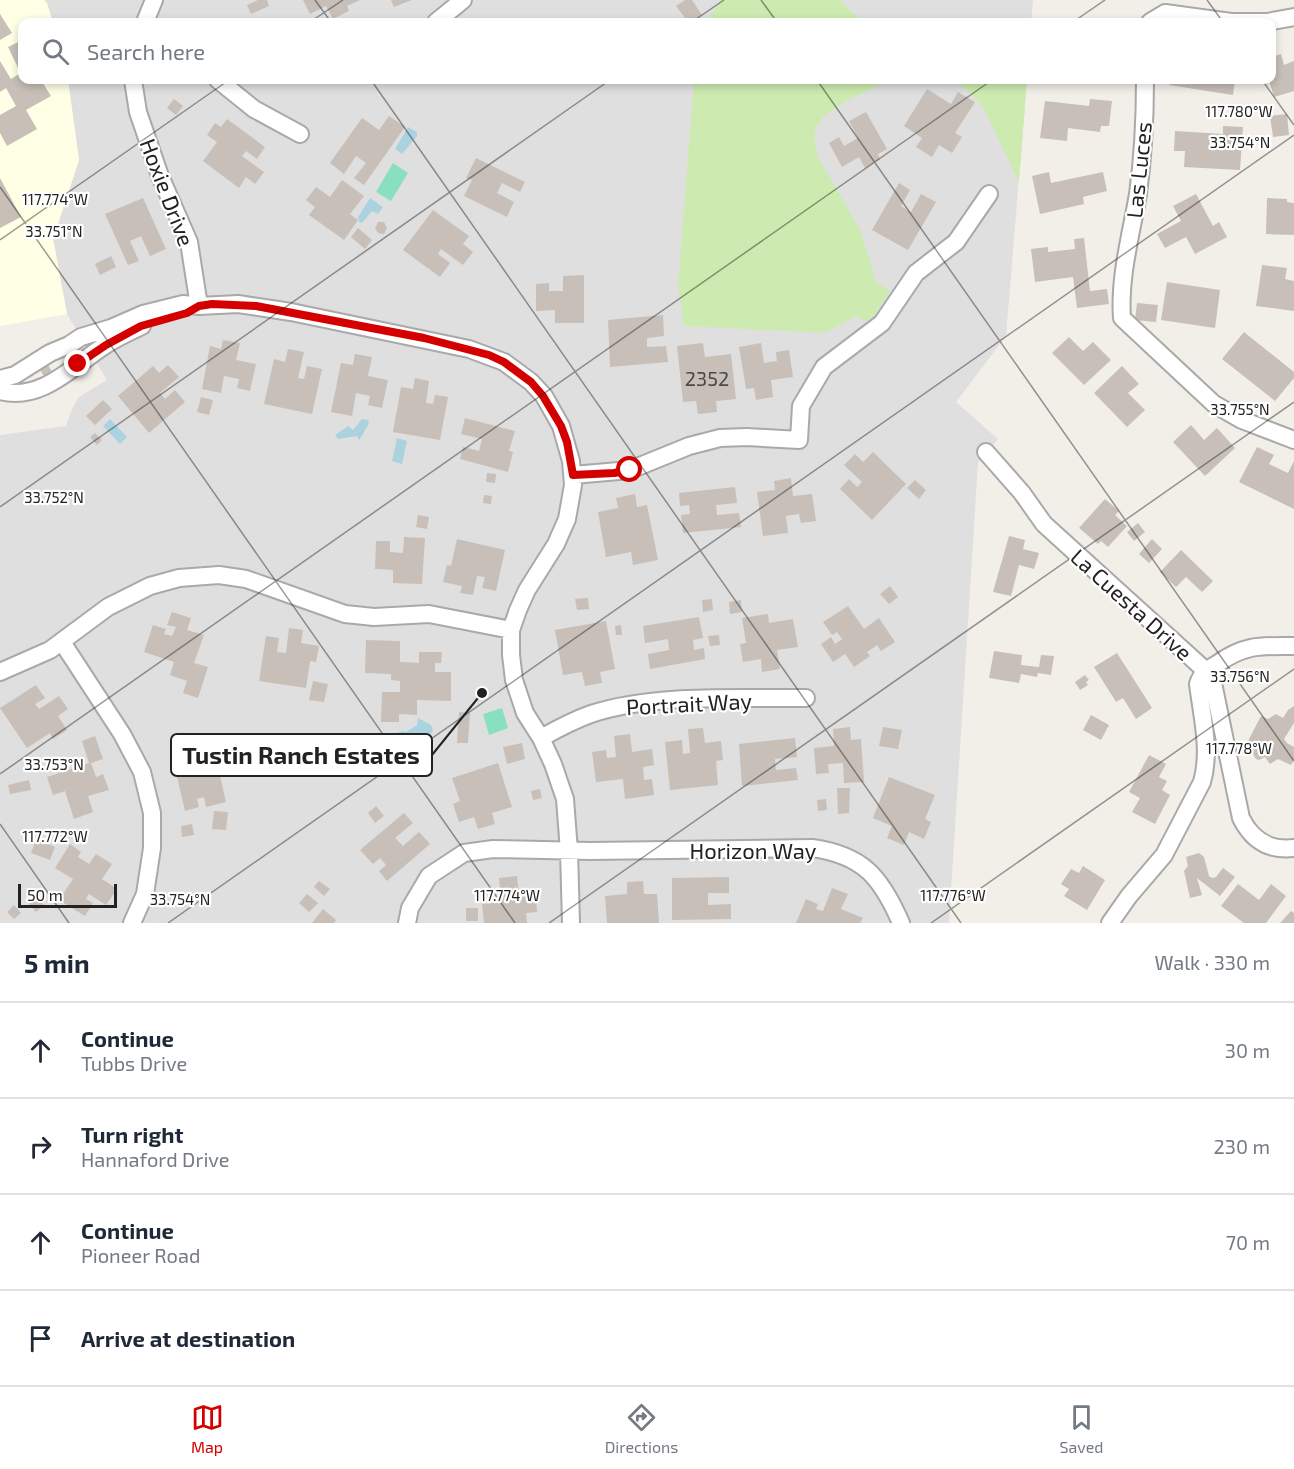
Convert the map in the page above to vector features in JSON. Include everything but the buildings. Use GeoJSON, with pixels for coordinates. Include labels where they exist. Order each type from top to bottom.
{"type":"FeatureCollection","features":[{"type":"Feature","properties":{"kind":"street"},"geometry":{"type":"LineString","coordinates":[[147,18],[154,0]]}},
{"type":"Feature","properties":{"kind":"street"},"geometry":{"type":"LineString","coordinates":[[441,18],[463,0]]}},
{"type":"Feature","properties":{"kind":"street"},"geometry":{"type":"LineString","coordinates":[[1157,18],[1165,13],[1202,18]]}},
{"type":"Feature","properties":{"kind":"street"},"geometry":{"type":"LineString","coordinates":[[1276,20],[1294,17]]}},
{"type":"Feature","properties":{"kind":"street","name":"Hoxie Drive"},"geometry":{"type":"LineString","coordinates":[[134,84],[138,112],[156,165],[189,242],[199,306]]}},
{"type":"Feature","properties":{"kind":"street"},"geometry":{"type":"LineString","coordinates":[[223,84],[254,109],[300,135]]}},
{"type":"Feature","properties":{"kind":"street","name":"Las Luces"},"geometry":{"type":"LineString","coordinates":[[1146,84],[1138,192],[1126,260],[1121,304],[1122,318],[1214,404],[1242,420],[1294,440]]}},
{"type":"Feature","properties":{"kind":"street"},"geometry":{"type":"LineString","coordinates":[[573,475],[630,470],[689,446],[720,438],[799,440],[801,406],[824,367],[882,323],[916,273],[956,242],[989,194]]}},
{"type":"Feature","properties":{"kind":"street"},"geometry":{"type":"LineString","coordinates":[[0,379],[15,375],[81,337],[111,328],[143,314],[183,304],[199,306],[238,304],[424,338],[489,355],[517,370],[531,382],[548,403],[561,426],[567,442],[573,475],[567,519],[556,544],[526,590],[511,630],[514,680],[525,713],[541,738],[565,799],[571,923]]}},
{"type":"Feature","properties":{"kind":"street"},"geometry":{"type":"LineString","coordinates":[[0,392],[21,393],[41,388],[66,374],[106,345],[141,326],[187,313],[199,306]]}},
{"type":"Feature","properties":{"kind":"street","name":"La Cuesta Drive"},"geometry":{"type":"LineString","coordinates":[[986,452],[1022,493],[1044,524],[1206,671],[1214,683],[1241,818],[1259,842],[1279,849],[1294,848]]}},
{"type":"Feature","properties":{"kind":"street"},"geometry":{"type":"LineString","coordinates":[[0,672],[50,650],[108,607],[150,586],[179,578],[219,575],[246,579],[345,614],[374,617],[429,614],[511,630]]}},
{"type":"Feature","properties":{"kind":"street"},"geometry":{"type":"LineString","coordinates":[[62,642],[122,734],[142,772],[152,813],[152,848],[145,894],[132,923]]}},
{"type":"Feature","properties":{"kind":"street"},"geometry":{"type":"LineString","coordinates":[[1110,923],[1129,896],[1164,855],[1202,782],[1205,771],[1205,744],[1198,684],[1200,677],[1240,650],[1264,646],[1294,646]]}},
{"type":"Feature","properties":{"kind":"street","name":"Portrait Way"},"geometry":{"type":"LineString","coordinates":[[541,738],[591,714],[648,702],[806,698]]}},
{"type":"Feature","properties":{"kind":"street","name":"Horizon Way"},"geometry":{"type":"LineString","coordinates":[[407,923],[410,908],[429,876],[464,853],[493,849],[569,851],[812,848],[834,851],[853,858],[866,868],[890,897],[901,923]]}},
{"type":"Feature","properties":{"kind":"shaded area"},"geometry":{"type":"Polygon","coordinates":[[[0,0],[44,0],[52,18],[18,18],[18,84],[69,84],[79,160],[53,239],[67,314],[0,326],[0,0]]]}},
{"type":"Feature","properties":{"kind":"shaded area"},"geometry":{"type":"Polygon","coordinates":[[[44,0],[1033,0],[1031,18],[51,18],[44,0]]]}},
{"type":"Feature","properties":{"kind":"shaded area"},"geometry":{"type":"Polygon","coordinates":[[[69,84],[1027,84],[1006,336],[956,402],[998,439],[978,463],[949,923],[0,923],[0,435],[66,426],[79,397],[107,380],[67,314],[53,239],[79,160],[69,84]]]}},
{"type":"Feature","properties":{"kind":"green space"},"geometry":{"type":"Polygon","coordinates":[[[721,0],[839,0],[859,18],[709,18],[721,0]]]}},
{"type":"Feature","properties":{"kind":"green space"},"geometry":{"type":"Polygon","coordinates":[[[694,84],[880,84],[841,104],[823,117],[816,128],[814,137],[818,157],[860,229],[876,282],[890,291],[874,316],[866,321],[856,316],[825,333],[684,326],[678,285],[694,84]]]}},
{"type":"Feature","properties":{"kind":"green space"},"geometry":{"type":"Polygon","coordinates":[[[958,84],[1027,84],[1019,182],[983,107],[958,84]]]}},
{"type":"Feature","properties":{"kind":"green space"},"geometry":{"type":"Polygon","coordinates":[[[393,163],[408,173],[391,201],[376,192],[393,163]]]}},
{"type":"Feature","properties":{"kind":"green space"},"geometry":{"type":"Polygon","coordinates":[[[502,708],[508,728],[489,735],[483,714],[502,708]]]}},
{"type":"Feature","properties":{"kind":"water"},"geometry":{"type":"Polygon","coordinates":[[[408,127],[417,132],[417,136],[402,154],[395,149],[408,127]]]}},
{"type":"Feature","properties":{"kind":"water"},"geometry":{"type":"Polygon","coordinates":[[[370,198],[383,207],[378,214],[372,211],[362,223],[359,222],[358,217],[370,198]]]}},
{"type":"Feature","properties":{"kind":"water"},"geometry":{"type":"Polygon","coordinates":[[[110,419],[127,437],[120,444],[103,426],[110,419]]]}},
{"type":"Feature","properties":{"kind":"water"},"geometry":{"type":"Polygon","coordinates":[[[362,419],[369,420],[359,440],[357,436],[338,439],[335,435],[348,426],[353,430],[362,419]]]}},
{"type":"Feature","properties":{"kind":"water"},"geometry":{"type":"Polygon","coordinates":[[[397,438],[407,441],[402,464],[392,461],[397,438]]]}},
{"type":"Feature","properties":{"kind":"water"},"geometry":{"type":"Polygon","coordinates":[[[418,718],[431,725],[433,730],[426,741],[418,737],[409,746],[396,733],[406,732],[417,725],[418,718]]]}},
{"type":"Feature","properties":{"kind":"place","name":"Tustin Ranch Estates"},"geometry":{"type":"Point","coordinates":[482,693]}},
{"type":"Feature","properties":{"kind":"route"},"geometry":{"type":"LineString","coordinates":[[78,364],[106,345],[141,326],[187,313],[199,306],[238,304],[291,312],[424,338],[489,355],[517,370],[531,382],[553,410],[567,442],[573,475],[630,470]]}}]}
